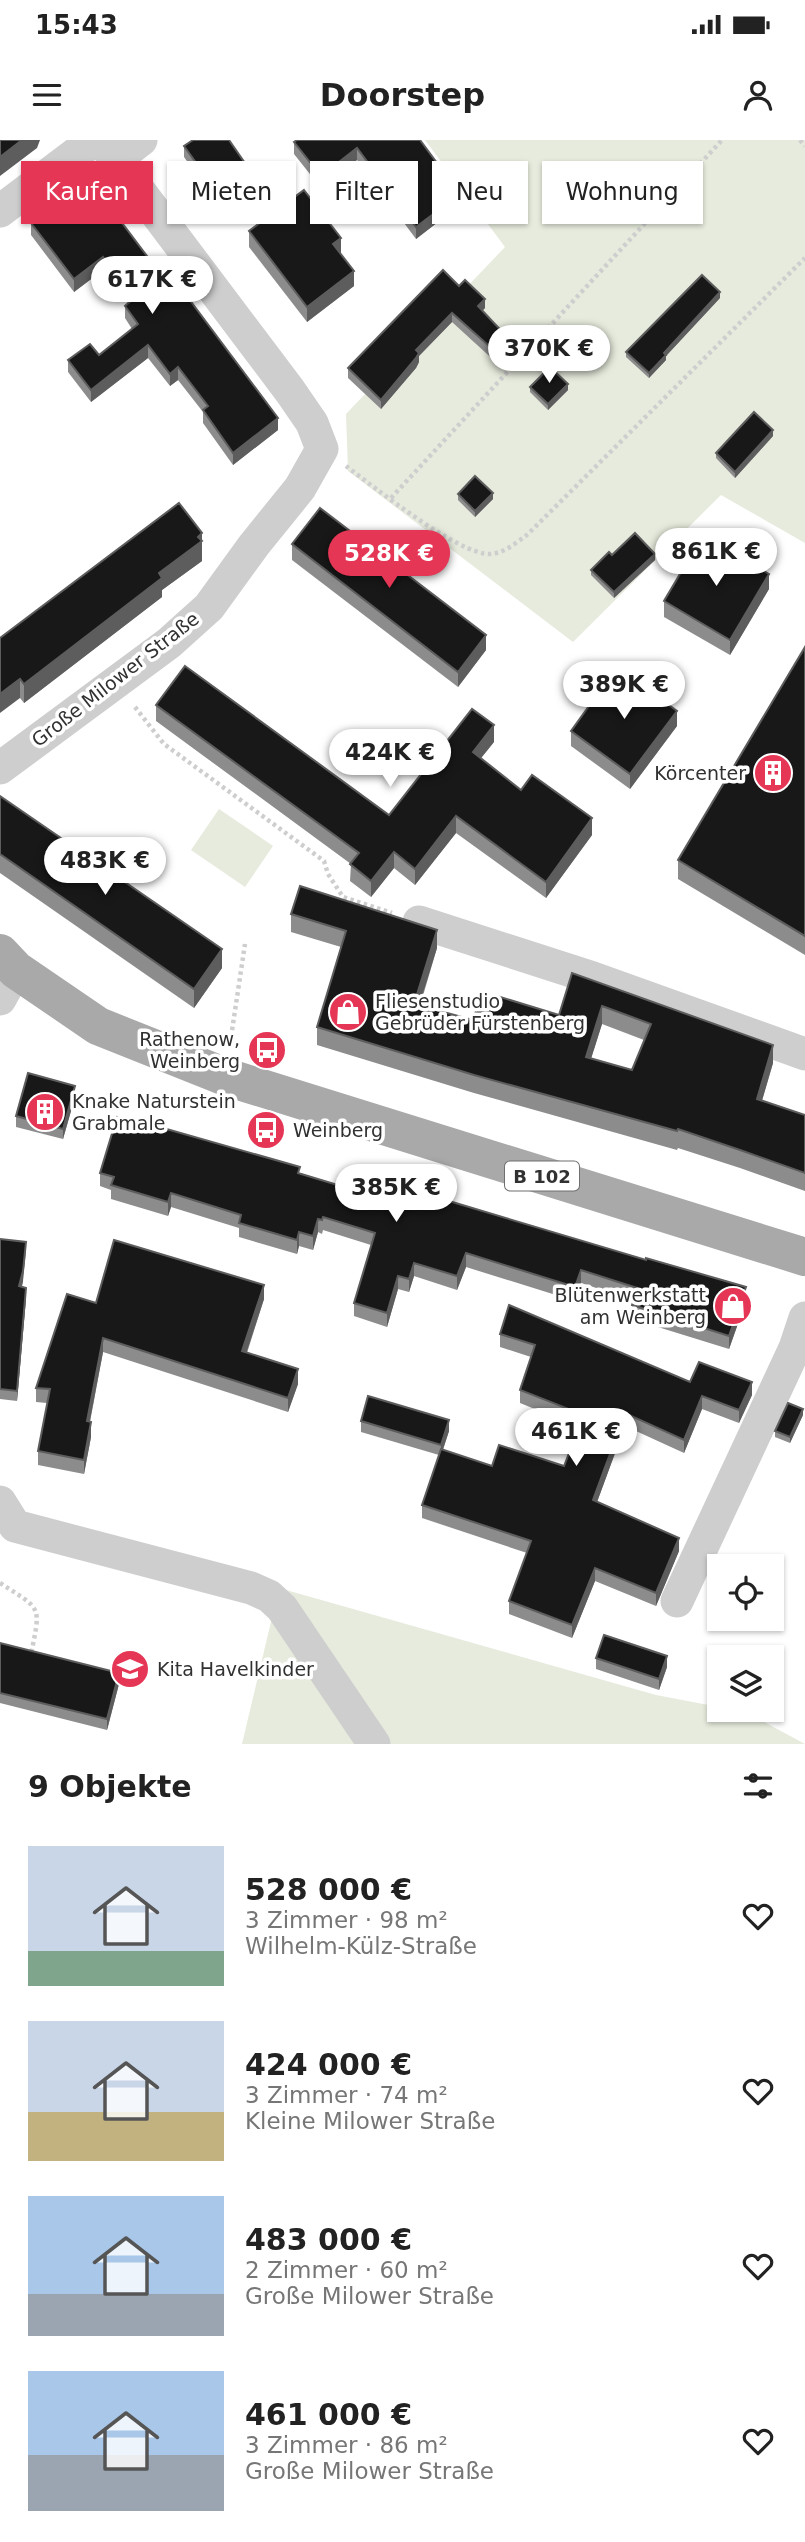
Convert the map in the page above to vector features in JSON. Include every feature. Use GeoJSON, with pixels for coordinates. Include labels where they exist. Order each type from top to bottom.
{"type":"FeatureCollection","features":[{"type":"Feature","properties":{"kind":"main road","name":"B 102"},"geometry":{"type":"LineString","coordinates":[[5,974],[98,1026],[226,1077],[805,1257]]}},
{"type":"Feature","properties":{"kind":"street"},"geometry":{"type":"LineString","coordinates":[[0,211],[103,147],[141,140]]}},
{"type":"Feature","properties":{"kind":"street","name":"Große Milower Straße"},"geometry":{"type":"LineString","coordinates":[[0,768],[169,643],[209,607],[300,488],[322,449],[312,423],[290,391],[103,147]]}},
{"type":"Feature","properties":{"kind":"street"},"geometry":{"type":"LineString","coordinates":[[419,922],[593,978],[805,1054]]}},
{"type":"Feature","properties":{"kind":"street"},"geometry":{"type":"LineString","coordinates":[[677,1601],[795,1348],[805,1318]]}},
{"type":"Feature","properties":{"kind":"street"},"geometry":{"type":"LineString","coordinates":[[0,1502],[15,1526],[251,1588],[269,1596],[282,1608],[374,1744]]}},
{"type":"Feature","properties":{"kind":"path"},"geometry":{"type":"LineString","coordinates":[[391,498],[722,140]]}},
{"type":"Feature","properties":{"kind":"path"},"geometry":{"type":"LineString","coordinates":[[800,140],[805,146]]}},
{"type":"Feature","properties":{"kind":"path"},"geometry":{"type":"LineString","coordinates":[[355,473],[446,537],[468,549],[492,554],[507,549],[528,534],[805,258]]}},
{"type":"Feature","properties":{"kind":"path"},"geometry":{"type":"LineString","coordinates":[[116,680],[164,744],[324,861],[328,874],[343,897],[419,922]]}},
{"type":"Feature","properties":{"kind":"path"},"geometry":{"type":"LineString","coordinates":[[226,1077],[245,944]]}},
{"type":"Feature","properties":{"kind":"path"},"geometry":{"type":"LineString","coordinates":[[0,1583],[32,1604],[38,1616],[31,1655]]}},
{"type":"Feature","properties":{"kind":"shaded area"},"geometry":{"type":"Polygon","coordinates":[[[425,140],[805,140],[805,543],[721,495],[573,642],[348,471],[346,414],[505,247],[488,224],[528,224],[528,161],[441,161],[425,140]]]}},
{"type":"Feature","properties":{"kind":"shaded area"},"geometry":{"type":"Polygon","coordinates":[[[219,809],[273,846],[245,887],[191,850],[219,809]]]}},
{"type":"Feature","properties":{"kind":"shaded area"},"geometry":{"type":"Polygon","coordinates":[[[279,1588],[656,1695],[707,1705],[707,1722],[764,1722],[805,1744],[242,1744],[279,1588]]]}},
{"type":"Feature","properties":{"kind":"building"},"geometry":{"type":"Polygon","coordinates":[[[0,140],[22,140],[0,157],[0,140]]]}},
{"type":"Feature","properties":{"kind":"building"},"geometry":{"type":"Polygon","coordinates":[[[193,140],[229,140],[244,161],[195,161],[184,146],[193,140]]]}},
{"type":"Feature","properties":{"kind":"building"},"geometry":{"type":"Polygon","coordinates":[[[420,140],[436,161],[432,161],[432,215],[416,227],[414,224],[418,224],[418,161],[367,161],[357,148],[340,161],[310,162],[294,142],[420,140]]]}},
{"type":"Feature","properties":{"kind":"building"},"geometry":{"type":"Polygon","coordinates":[[[304,190],[310,198],[310,224],[330,224],[341,238],[333,244],[354,271],[307,307],[249,231],[258,224],[296,224],[296,196],[304,190]]]}},
{"type":"Feature","properties":{"kind":"building"},"geometry":{"type":"Polygon","coordinates":[[[32,224],[123,224],[159,272],[165,267],[278,418],[233,453],[203,410],[208,406],[178,367],[170,374],[148,345],[91,390],[68,360],[90,344],[99,355],[138,324],[125,306],[133,299],[103,257],[74,279],[32,224]]]}},
{"type":"Feature","properties":{"kind":"building"},"geometry":{"type":"Polygon","coordinates":[[[443,270],[459,286],[465,280],[485,299],[478,306],[511,341],[498,354],[452,313],[416,350],[419,353],[416,358],[381,400],[348,368],[443,270]]]}},
{"type":"Feature","properties":{"kind":"building"},"geometry":{"type":"Polygon","coordinates":[[[702,275],[720,292],[649,373],[626,352],[702,275]]]}},
{"type":"Feature","properties":{"kind":"building"},"geometry":{"type":"Polygon","coordinates":[[[550,367],[568,384],[548,404],[530,387],[550,367]]]}},
{"type":"Feature","properties":{"kind":"building"},"geometry":{"type":"Polygon","coordinates":[[[754,412],[773,430],[735,472],[716,453],[754,412]]]}},
{"type":"Feature","properties":{"kind":"building"},"geometry":{"type":"Polygon","coordinates":[[[475,476],[493,493],[475,511],[458,494],[475,476]]]}},
{"type":"Feature","properties":{"kind":"building"},"geometry":{"type":"Polygon","coordinates":[[[179,503],[202,533],[198,537],[202,541],[159,573],[162,578],[24,684],[20,679],[0,694],[0,638],[179,503]]]}},
{"type":"Feature","properties":{"kind":"building"},"geometry":{"type":"Polygon","coordinates":[[[320,508],[486,635],[458,672],[292,544],[320,508]]]}},
{"type":"Feature","properties":{"kind":"building"},"geometry":{"type":"Polygon","coordinates":[[[635,533],[655,554],[614,592],[591,570],[609,552],[612,555],[635,533]]]}},
{"type":"Feature","properties":{"kind":"building"},"geometry":{"type":"Polygon","coordinates":[[[703,535],[769,574],[730,640],[664,601],[703,535]]]}},
{"type":"Feature","properties":{"kind":"building","name":"Körcenter"},"geometry":{"type":"Polygon","coordinates":[[[805,647],[805,936],[678,860],[805,647]]]}},
{"type":"Feature","properties":{"kind":"building"},"geometry":{"type":"Polygon","coordinates":[[[185,666],[389,815],[472,709],[494,725],[473,752],[521,790],[532,775],[592,818],[546,882],[456,816],[415,869],[394,852],[371,881],[350,864],[359,853],[156,705],[185,666]]]}},
{"type":"Feature","properties":{"kind":"building"},"geometry":{"type":"Polygon","coordinates":[[[617,667],[677,711],[630,774],[571,731],[617,667]]]}},
{"type":"Feature","properties":{"kind":"building"},"geometry":{"type":"Polygon","coordinates":[[[0,796],[222,949],[194,989],[0,854],[0,796]]]}},
{"type":"Feature","properties":{"kind":"building"},"geometry":{"type":"Polygon","coordinates":[[[300,886],[437,930],[414,1004],[473,1020],[478,1005],[492,1010],[497,996],[559,1015],[572,973],[773,1045],[757,1099],[805,1115],[805,1173],[678,1129],[677,1131],[474,1075],[317,1027],[346,931],[291,914],[300,886]],[[602,1006],[586,1057],[632,1070],[651,1024],[602,1006]]]}},
{"type":"Feature","properties":{"kind":"building","name":"Knake Naturstein Grabmale"},"geometry":{"type":"Polygon","coordinates":[[[28,1073],[75,1086],[63,1129],[16,1116],[28,1073]]]}},
{"type":"Feature","properties":{"kind":"building"},"geometry":{"type":"Polygon","coordinates":[[[117,1117],[300,1167],[298,1173],[364,1193],[370,1174],[450,1198],[449,1201],[746,1287],[729,1336],[632,1305],[637,1288],[581,1270],[575,1287],[466,1253],[457,1276],[414,1263],[409,1279],[398,1276],[387,1313],[354,1303],[375,1233],[323,1217],[322,1220],[318,1219],[313,1236],[299,1232],[297,1240],[239,1223],[241,1215],[171,1193],[168,1202],[111,1185],[114,1177],[100,1173],[117,1117]]]}},
{"type":"Feature","properties":{"kind":"building"},"geometry":{"type":"Polygon","coordinates":[[[0,1239],[26,1242],[19,1286],[26,1288],[17,1391],[0,1389],[0,1239]]]}},
{"type":"Feature","properties":{"kind":"building"},"geometry":{"type":"Polygon","coordinates":[[[114,1240],[264,1285],[242,1351],[298,1369],[288,1398],[103,1338],[87,1421],[91,1422],[84,1460],[38,1451],[50,1389],[36,1388],[67,1294],[96,1303],[114,1240]]]}},
{"type":"Feature","properties":{"kind":"building"},"geometry":{"type":"Polygon","coordinates":[[[509,1305],[690,1382],[699,1362],[752,1382],[739,1410],[702,1396],[684,1440],[625,1413],[593,1500],[679,1538],[656,1593],[595,1568],[572,1625],[509,1601],[531,1541],[422,1505],[441,1449],[492,1466],[499,1445],[564,1466],[584,1415],[520,1390],[535,1345],[500,1334],[509,1305]]]}},
{"type":"Feature","properties":{"kind":"building"},"geometry":{"type":"Polygon","coordinates":[[[368,1396],[449,1420],[441,1445],[361,1421],[368,1396]]]}},
{"type":"Feature","properties":{"kind":"building"},"geometry":{"type":"Polygon","coordinates":[[[788,1403],[803,1409],[790,1437],[775,1431],[788,1403]]]}},
{"type":"Feature","properties":{"kind":"building"},"geometry":{"type":"Polygon","coordinates":[[[604,1635],[667,1656],[659,1679],[596,1658],[604,1635]]]}},
{"type":"Feature","properties":{"kind":"building"},"geometry":{"type":"Polygon","coordinates":[[[0,1643],[119,1673],[107,1719],[0,1693],[0,1643]]]}},
{"type":"Feature","properties":{"kind":"place","name":"Körcenter"},"geometry":{"type":"Point","coordinates":[773,773]}},
{"type":"Feature","properties":{"kind":"place","name":"Fliesenstudio Gebrüder Fürstenberg"},"geometry":{"type":"Point","coordinates":[348,1012]}},
{"type":"Feature","properties":{"kind":"place","name":"Rathenow, Weinberg"},"geometry":{"type":"Point","coordinates":[267,1050]}},
{"type":"Feature","properties":{"kind":"place","name":"Knake Naturstein Grabmale"},"geometry":{"type":"Point","coordinates":[45,1112]}},
{"type":"Feature","properties":{"kind":"place","name":"Weinberg"},"geometry":{"type":"Point","coordinates":[266,1130]}},
{"type":"Feature","properties":{"kind":"place","name":"Blütenwerkstatt am Weinberg"},"geometry":{"type":"Point","coordinates":[733,1306]}},
{"type":"Feature","properties":{"kind":"place","name":"Kita Havelkinder"},"geometry":{"type":"Point","coordinates":[130,1669]}}]}
